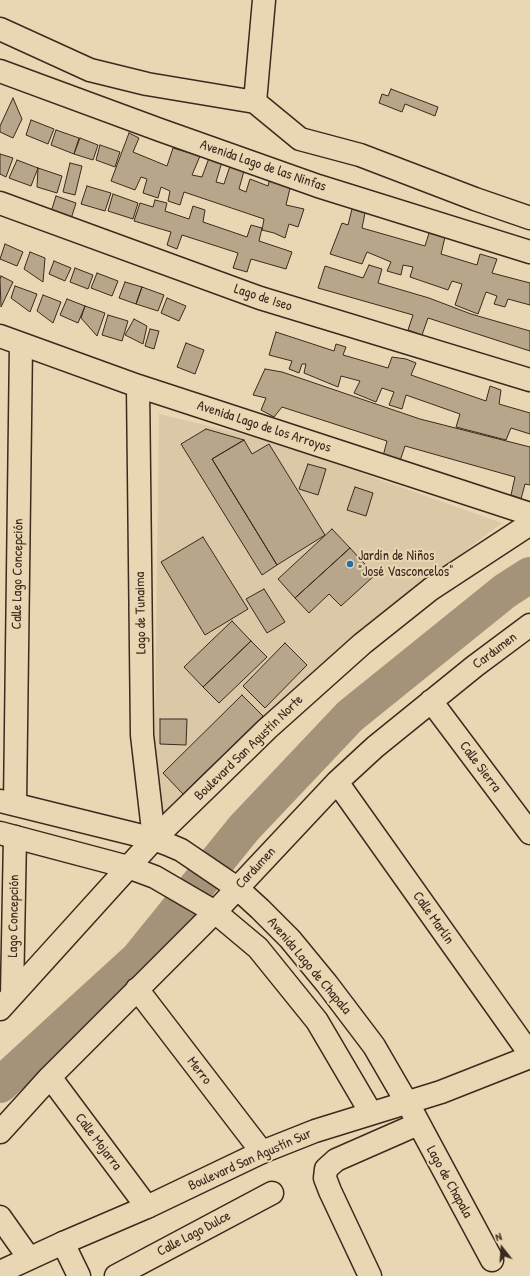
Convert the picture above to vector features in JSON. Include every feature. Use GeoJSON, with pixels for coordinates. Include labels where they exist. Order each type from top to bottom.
{"type":"FeatureCollection","features":[{"type":"Feature","properties":{"kind":"street"},"geometry":{"type":"LineString","coordinates":[[255,102],[264,0]]}},
{"type":"Feature","properties":{"kind":"street"},"geometry":{"type":"LineString","coordinates":[[0,29],[90,70],[147,84],[255,102],[300,139],[360,155],[475,199],[530,218]]}},
{"type":"Feature","properties":{"kind":"street","name":"Avenida Lago de las Ninfas"},"geometry":{"type":"LineString","coordinates":[[1,73],[318,186],[530,252]]}},
{"type":"Feature","properties":{"kind":"street","name":"Lago de Iseo"},"geometry":{"type":"LineString","coordinates":[[0,203],[260,298],[530,380]]}},
{"type":"Feature","properties":{"kind":"street","name":"Avenida Lago de los Arroyos"},"geometry":{"type":"LineString","coordinates":[[0,336],[138,386],[530,514]]}},
{"type":"Feature","properties":{"kind":"street","name":"Calle Lago Concepción"},"geometry":{"type":"LineString","coordinates":[[7,802],[21,344]]}},
{"type":"Feature","properties":{"kind":"street","name":"Lago de Tunaima"},"geometry":{"type":"LineString","coordinates":[[138,386],[142,735],[154,839]]}},
{"type":"Feature","properties":{"kind":"street","name":"Boulevard San Agustín Norte"},"geometry":{"type":"LineString","coordinates":[[6,1002],[154,839],[267,730],[362,644],[431,589],[530,524]]}},
{"type":"Feature","properties":{"kind":"street","name":"Cardumen"},"geometry":{"type":"LineString","coordinates":[[0,1132],[50,1077],[137,990],[230,883],[375,747],[475,666],[530,625]]}},
{"type":"Feature","properties":{"kind":"street","name":"Calle Sierra"},"geometry":{"type":"LineString","coordinates":[[431,701],[530,833]]}},
{"type":"Feature","properties":{"kind":"street","name":"Calle Marlín"},"geometry":{"type":"LineString","coordinates":[[337,782],[530,1055]]}},
{"type":"Feature","properties":{"kind":"street","name":"Avenida Lago de Chapala"},"geometry":{"type":"LineString","coordinates":[[7,802],[154,839],[181,850],[230,883],[260,909],[290,940],[327,984],[374,1046],[407,1103]]}},
{"type":"Feature","properties":{"kind":"street","name":"Avenida Lago de Chapala"},"geometry":{"type":"LineString","coordinates":[[8,835],[128,867],[156,877],[207,908],[258,948],[317,1021],[371,1113]]}},
{"type":"Feature","properties":{"kind":"street","name":"Lago Concepción"},"geometry":{"type":"LineString","coordinates":[[6,1002],[8,835]]}},
{"type":"Feature","properties":{"kind":"street","name":"Merro"},"geometry":{"type":"LineString","coordinates":[[137,990],[262,1152]]}},
{"type":"Feature","properties":{"kind":"street","name":"Boulevard San Agustín Sur"},"geometry":{"type":"LineString","coordinates":[[0,1272],[147,1207],[262,1152],[315,1131],[441,1092],[530,1055]]}},
{"type":"Feature","properties":{"kind":"street","name":"Calle Mojarra"},"geometry":{"type":"LineString","coordinates":[[50,1077],[147,1207]]}},
{"type":"Feature","properties":{"kind":"street","name":"Lago de Chapala"},"geometry":{"type":"LineString","coordinates":[[407,1103],[492,1260]]}},
{"type":"Feature","properties":{"kind":"street"},"geometry":{"type":"LineString","coordinates":[[370,1276],[330,1191],[325,1178],[326,1169],[336,1160],[418,1124]]}},
{"type":"Feature","properties":{"kind":"street","name":"Calle Lago Dulce"},"geometry":{"type":"LineString","coordinates":[[116,1276],[272,1193]]}},
{"type":"Feature","properties":{"kind":"street"},"geometry":{"type":"LineString","coordinates":[[0,1217],[29,1258]]}},
{"type":"Feature","properties":{"kind":"street"},"geometry":{"type":"LineString","coordinates":[[64,1243],[79,1276]]}},
{"type":"Feature","properties":{"kind":"shaded area"},"geometry":{"type":"Polygon","coordinates":[[[159,414],[268,440],[502,523],[394,604],[318,670],[169,812],[158,808],[154,799],[159,414]]]}},
{"type":"Feature","properties":{"kind":"building"},"geometry":{"type":"Polygon","coordinates":[[[391,89],[438,107],[435,116],[405,104],[402,112],[379,103],[382,94],[388,96],[391,89]]]}},
{"type":"Feature","properties":{"kind":"building"},"geometry":{"type":"Polygon","coordinates":[[[13,98],[22,119],[13,138],[0,132],[0,126],[13,98]]]}},
{"type":"Feature","properties":{"kind":"building"},"geometry":{"type":"Polygon","coordinates":[[[31,120],[54,129],[48,144],[26,135],[31,120]]]}},
{"type":"Feature","properties":{"kind":"building"},"geometry":{"type":"Polygon","coordinates":[[[56,130],[79,138],[74,154],[51,145],[56,130]]]}},
{"type":"Feature","properties":{"kind":"building"},"geometry":{"type":"Polygon","coordinates":[[[129,133],[139,138],[133,152],[167,166],[173,148],[200,156],[192,175],[202,177],[209,158],[222,162],[216,182],[224,184],[230,166],[244,171],[239,189],[246,192],[250,179],[268,186],[270,178],[291,184],[286,205],[304,209],[298,227],[289,224],[285,238],[262,230],[264,219],[184,192],[180,205],[168,201],[170,191],[161,187],[158,198],[143,193],[147,179],[141,177],[135,190],[111,181],[129,133]]]}},
{"type":"Feature","properties":{"kind":"building"},"geometry":{"type":"Polygon","coordinates":[[[80,138],[98,145],[93,160],[74,154],[80,138]]]}},
{"type":"Feature","properties":{"kind":"building"},"geometry":{"type":"Polygon","coordinates":[[[100,145],[120,152],[115,167],[96,160],[100,145]]]}},
{"type":"Feature","properties":{"kind":"building"},"geometry":{"type":"Polygon","coordinates":[[[0,154],[13,158],[6,177],[0,174],[0,154]]]}},
{"type":"Feature","properties":{"kind":"building"},"geometry":{"type":"Polygon","coordinates":[[[17,160],[38,168],[31,186],[9,178],[17,160]]]}},
{"type":"Feature","properties":{"kind":"building"},"geometry":{"type":"Polygon","coordinates":[[[70,163],[82,166],[75,195],[63,192],[70,163]]]}},
{"type":"Feature","properties":{"kind":"building"},"geometry":{"type":"Polygon","coordinates":[[[38,168],[62,176],[57,193],[37,187],[38,168]]]}},
{"type":"Feature","properties":{"kind":"building"},"geometry":{"type":"Polygon","coordinates":[[[87,186],[111,193],[105,211],[81,204],[87,186]]]}},
{"type":"Feature","properties":{"kind":"building"},"geometry":{"type":"Polygon","coordinates":[[[113,194],[138,203],[133,219],[108,211],[113,194]]]}},
{"type":"Feature","properties":{"kind":"building"},"geometry":{"type":"Polygon","coordinates":[[[56,196],[76,203],[71,219],[51,212],[56,196]]]}},
{"type":"Feature","properties":{"kind":"building"},"geometry":{"type":"Polygon","coordinates":[[[155,200],[167,203],[165,211],[189,219],[193,206],[205,210],[203,222],[247,237],[251,225],[262,228],[259,241],[292,252],[286,269],[251,259],[247,272],[233,268],[238,253],[182,235],[177,249],[167,245],[171,232],[134,221],[140,203],[153,207],[155,200]]]}},
{"type":"Feature","properties":{"kind":"building"},"geometry":{"type":"Polygon","coordinates":[[[352,209],[365,213],[362,228],[425,246],[429,233],[445,237],[441,254],[477,265],[480,254],[497,259],[492,273],[530,283],[530,305],[508,299],[505,307],[494,304],[497,296],[486,292],[478,314],[455,305],[462,284],[452,281],[448,290],[410,277],[413,267],[403,265],[401,275],[387,271],[391,262],[367,252],[362,264],[330,254],[342,223],[348,225],[352,209]]]}},
{"type":"Feature","properties":{"kind":"building"},"geometry":{"type":"Polygon","coordinates":[[[5,244],[23,252],[17,266],[0,259],[5,244]]]}},
{"type":"Feature","properties":{"kind":"building"},"geometry":{"type":"Polygon","coordinates":[[[30,252],[45,258],[43,282],[24,269],[30,252]]]}},
{"type":"Feature","properties":{"kind":"building"},"geometry":{"type":"Polygon","coordinates":[[[54,261],[71,268],[65,281],[49,274],[54,261]]]}},
{"type":"Feature","properties":{"kind":"building"},"geometry":{"type":"Polygon","coordinates":[[[369,265],[382,269],[378,283],[429,298],[471,314],[530,331],[530,351],[428,318],[422,335],[408,330],[413,315],[318,288],[325,266],[363,278],[369,265]]]}},
{"type":"Feature","properties":{"kind":"building"},"geometry":{"type":"Polygon","coordinates":[[[75,268],[93,275],[88,289],[70,282],[75,268]]]}},
{"type":"Feature","properties":{"kind":"building"},"geometry":{"type":"Polygon","coordinates":[[[97,273],[118,281],[112,296],[91,288],[97,273]]]}},
{"type":"Feature","properties":{"kind":"building"},"geometry":{"type":"Polygon","coordinates":[[[1,276],[13,282],[1,307],[0,279],[1,276]]]}},
{"type":"Feature","properties":{"kind":"building"},"geometry":{"type":"Polygon","coordinates":[[[125,282],[142,287],[136,304],[119,298],[125,282]]]}},
{"type":"Feature","properties":{"kind":"building"},"geometry":{"type":"Polygon","coordinates":[[[15,286],[37,294],[30,312],[11,298],[15,286]]]}},
{"type":"Feature","properties":{"kind":"building"},"geometry":{"type":"Polygon","coordinates":[[[142,287],[164,295],[158,311],[136,304],[142,287]]]}},
{"type":"Feature","properties":{"kind":"building"},"geometry":{"type":"Polygon","coordinates":[[[43,295],[61,302],[53,323],[37,311],[43,295]]]}},
{"type":"Feature","properties":{"kind":"building"},"geometry":{"type":"Polygon","coordinates":[[[167,298],[186,306],[179,321],[161,313],[167,298]]]}},
{"type":"Feature","properties":{"kind":"building"},"geometry":{"type":"Polygon","coordinates":[[[67,299],[85,306],[78,323],[60,315],[67,299]]]}},
{"type":"Feature","properties":{"kind":"building"},"geometry":{"type":"Polygon","coordinates":[[[85,306],[105,313],[97,336],[81,318],[85,306]]]}},
{"type":"Feature","properties":{"kind":"building"},"geometry":{"type":"Polygon","coordinates":[[[108,315],[128,321],[122,341],[102,335],[108,315]]]}},
{"type":"Feature","properties":{"kind":"building"},"geometry":{"type":"Polygon","coordinates":[[[134,319],[147,326],[143,344],[125,335],[134,319]]]}},
{"type":"Feature","properties":{"kind":"building"},"geometry":{"type":"Polygon","coordinates":[[[150,329],[159,331],[154,349],[145,346],[150,329]]]}},
{"type":"Feature","properties":{"kind":"building"},"geometry":{"type":"Polygon","coordinates":[[[276,332],[334,351],[336,344],[346,347],[343,355],[388,368],[392,357],[406,359],[416,363],[411,375],[486,401],[490,386],[501,390],[499,404],[530,413],[530,434],[511,428],[506,440],[456,427],[460,414],[406,395],[402,409],[389,405],[394,392],[382,388],[376,402],[354,393],[360,381],[341,376],[338,387],[304,373],[306,364],[302,364],[299,373],[289,369],[292,361],[269,355],[276,332]]]}},
{"type":"Feature","properties":{"kind":"building"},"geometry":{"type":"Polygon","coordinates":[[[186,343],[204,350],[195,374],[177,367],[186,343]]]}},
{"type":"Feature","properties":{"kind":"building"},"geometry":{"type":"Polygon","coordinates":[[[265,369],[282,372],[420,419],[530,447],[530,485],[525,484],[521,499],[511,495],[515,477],[405,446],[400,461],[383,456],[387,441],[282,407],[274,417],[261,410],[266,398],[253,395],[265,369]]]}},
{"type":"Feature","properties":{"kind":"building"},"geometry":{"type":"Polygon","coordinates":[[[206,429],[244,440],[212,459],[277,565],[262,575],[181,444],[206,429]]]}},
{"type":"Feature","properties":{"kind":"building"},"geometry":{"type":"Polygon","coordinates":[[[244,440],[252,454],[269,444],[325,535],[277,565],[212,459],[244,440]]]}},
{"type":"Feature","properties":{"kind":"building"},"geometry":{"type":"Polygon","coordinates":[[[308,464],[326,469],[318,495],[299,489],[308,464]]]}},
{"type":"Feature","properties":{"kind":"building"},"geometry":{"type":"Polygon","coordinates":[[[355,487],[373,493],[366,516],[347,510],[355,487]]]}},
{"type":"Feature","properties":{"kind":"building"},"geometry":{"type":"Polygon","coordinates":[[[332,529],[350,548],[295,598],[278,579],[332,529]]]}},
{"type":"Feature","properties":{"kind":"building"},"geometry":{"type":"Polygon","coordinates":[[[203,537],[248,609],[205,635],[161,562],[203,537]]]}},
{"type":"Feature","properties":{"kind":"building"},"geometry":{"type":"Polygon","coordinates":[[[350,548],[375,575],[341,606],[329,594],[309,613],[295,598],[350,548]]]}},
{"type":"Feature","properties":{"kind":"building"},"geometry":{"type":"Polygon","coordinates":[[[264,589],[285,622],[267,633],[246,599],[264,589]]]}},
{"type":"Feature","properties":{"kind":"building"},"geometry":{"type":"Polygon","coordinates":[[[232,621],[251,641],[203,687],[184,667],[232,621]]]}},
{"type":"Feature","properties":{"kind":"building"},"geometry":{"type":"Polygon","coordinates":[[[251,641],[267,657],[219,703],[203,687],[251,641]]]}},
{"type":"Feature","properties":{"kind":"building"},"geometry":{"type":"Polygon","coordinates":[[[285,643],[307,665],[265,708],[243,686],[285,643]]]}},
{"type":"Feature","properties":{"kind":"building"},"geometry":{"type":"Polygon","coordinates":[[[242,695],[263,716],[183,794],[163,773],[242,695]]]}},
{"type":"Feature","properties":{"kind":"building"},"geometry":{"type":"Polygon","coordinates":[[[160,719],[187,719],[186,745],[160,744],[160,719]]]}},
{"type":"Feature","properties":{"kind":"waterway"},"geometry":{"type":"LineString","coordinates":[[0,1085],[138,959],[244,828],[350,716],[505,591],[530,575]]}},
{"type":"Feature","properties":{"kind":"place","name":"Jardín de Niños \"José Vasconcelos\""},"geometry":{"type":"Point","coordinates":[350,564]}}]}
